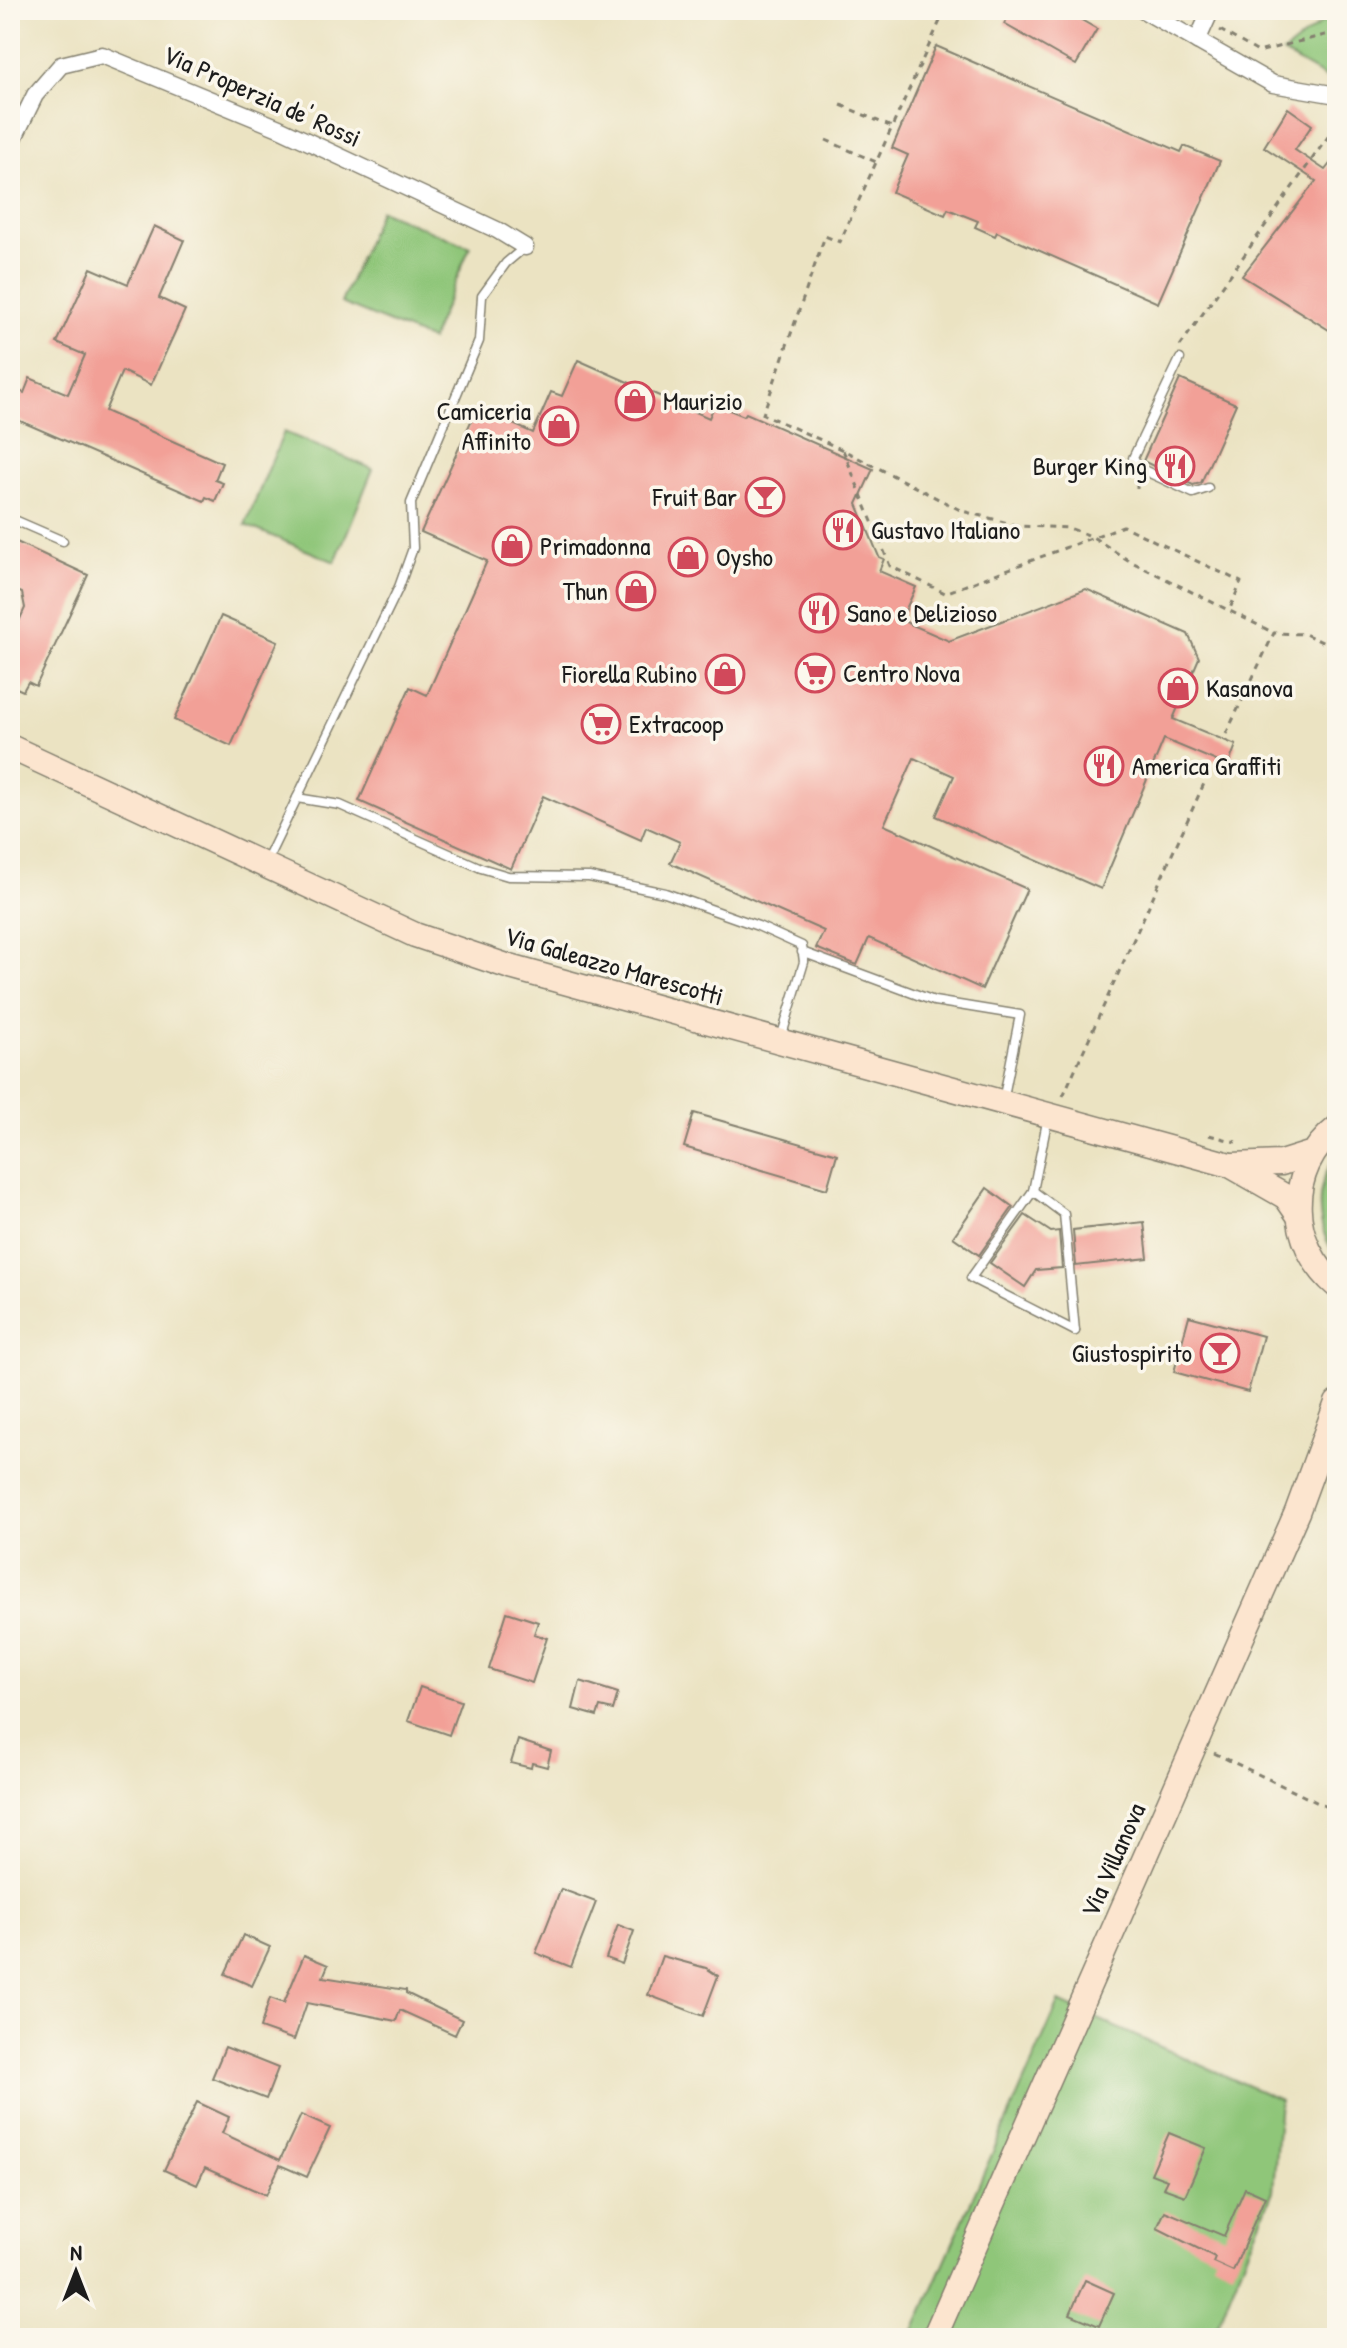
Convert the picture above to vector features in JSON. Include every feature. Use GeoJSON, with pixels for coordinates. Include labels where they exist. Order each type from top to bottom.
{"type":"FeatureCollection","features":[{"type":"Feature","properties":{"kind":"street"},"geometry":{"type":"LineString","coordinates":[[1143,10],[1273,84],[1337,95]]}},
{"type":"Feature","properties":{"kind":"street"},"geometry":{"type":"LineString","coordinates":[[1197,41],[1209,16]]}},
{"type":"Feature","properties":{"kind":"street","name":"Via Properzia de' Rossi"},"geometry":{"type":"LineString","coordinates":[[10,146],[35,95],[61,65],[102,55],[279,128],[497,230],[525,247]]}},
{"type":"Feature","properties":{"kind":"street","name":"Via Galeazzo Marescotti"},"geometry":{"type":"LineString","coordinates":[[10,747],[415,935],[510,967],[1002,1103],[1056,1106],[1230,1165],[1286,1197],[1297,1213]]}},
{"type":"Feature","properties":{"kind":"street"},"geometry":{"type":"LineString","coordinates":[[1337,1128],[1313,1153],[1302,1178],[1297,1213],[1310,1256],[1337,1286]]}},
{"type":"Feature","properties":{"kind":"street","name":"Via Galeazzo Marescotti"},"geometry":{"type":"LineString","coordinates":[[1230,1165],[1281,1163],[1313,1153]]}},
{"type":"Feature","properties":{"kind":"street","name":"Via Villanova"},"geometry":{"type":"LineString","coordinates":[[934,2338],[1297,1512],[1337,1403]]}},
{"type":"Feature","properties":{"kind":"lane"},"geometry":{"type":"LineString","coordinates":[[264,867],[399,587],[413,548],[411,503],[479,341],[482,296],[506,263],[525,247]]}},
{"type":"Feature","properties":{"kind":"lane"},"geometry":{"type":"LineString","coordinates":[[1177,358],[1133,458],[1139,468],[1193,493],[1208,488]]}},
{"type":"Feature","properties":{"kind":"lane"},"geometry":{"type":"LineString","coordinates":[[10,518],[63,541]]}},
{"type":"Feature","properties":{"kind":"lane"},"geometry":{"type":"LineString","coordinates":[[297,798],[340,805],[481,868],[508,876],[589,877],[665,893],[758,926],[802,946],[804,962],[780,1042]]}},
{"type":"Feature","properties":{"kind":"lane"},"geometry":{"type":"LineString","coordinates":[[802,952],[934,1001],[1020,1015],[1002,1103]]}},
{"type":"Feature","properties":{"kind":"lane"},"geometry":{"type":"LineString","coordinates":[[1033,1191],[1064,1214],[1075,1331],[971,1278],[1033,1191],[1056,1106]]}},
{"type":"Feature","properties":{"kind":"path"},"geometry":{"type":"LineString","coordinates":[[945,10],[840,242],[825,236],[763,414],[843,450],[962,511],[1020,526],[1069,528],[1091,536],[1128,560],[1274,633],[1305,634],[1337,649]]}},
{"type":"Feature","properties":{"kind":"path"},"geometry":{"type":"LineString","coordinates":[[1209,16],[1258,52],[1337,32]]}},
{"type":"Feature","properties":{"kind":"path"},"geometry":{"type":"LineString","coordinates":[[841,105],[892,127]]}},
{"type":"Feature","properties":{"kind":"path"},"geometry":{"type":"LineString","coordinates":[[1177,358],[1337,124]]}},
{"type":"Feature","properties":{"kind":"path"},"geometry":{"type":"LineString","coordinates":[[826,140],[876,162]]}},
{"type":"Feature","properties":{"kind":"path"},"geometry":{"type":"LineString","coordinates":[[843,450],[890,566],[945,593],[1123,526],[1241,582],[1229,611]]}},
{"type":"Feature","properties":{"kind":"path"},"geometry":{"type":"LineString","coordinates":[[1137,479],[1137,493]]}},
{"type":"Feature","properties":{"kind":"path"},"geometry":{"type":"LineString","coordinates":[[1226,734],[1274,633]]}},
{"type":"Feature","properties":{"kind":"path"},"geometry":{"type":"LineString","coordinates":[[1056,1106],[1211,768]]}},
{"type":"Feature","properties":{"kind":"path"},"geometry":{"type":"LineString","coordinates":[[1056,1106],[1075,1102]]}},
{"type":"Feature","properties":{"kind":"path"},"geometry":{"type":"LineString","coordinates":[[1199,1133],[1246,1144]]}},
{"type":"Feature","properties":{"kind":"path"},"geometry":{"type":"LineString","coordinates":[[1195,1744],[1337,1812]]}},
{"type":"Feature","properties":{"kind":"green space"},"geometry":{"type":"Polygon","coordinates":[[[1330,16],[1337,18],[1337,84],[1283,53],[1330,16]]]}},
{"type":"Feature","properties":{"kind":"green space"},"geometry":{"type":"Polygon","coordinates":[[[380,210],[470,247],[431,340],[341,303],[380,210]]]}},
{"type":"Feature","properties":{"kind":"green space"},"geometry":{"type":"Polygon","coordinates":[[[284,432],[373,469],[335,562],[245,525],[284,432]]]}},
{"type":"Feature","properties":{"kind":"green space"},"geometry":{"type":"Polygon","coordinates":[[[1337,1156],[1337,1257],[1324,1233],[1320,1206],[1324,1180],[1337,1156]]]}},
{"type":"Feature","properties":{"kind":"green space"},"geometry":{"type":"Polygon","coordinates":[[[1059,2002],[1280,2100],[1273,2191],[1212,2338],[911,2338],[1059,2002]]]}},
{"type":"Feature","properties":{"kind":"building"},"geometry":{"type":"Polygon","coordinates":[[[1012,10],[1064,10],[1097,29],[1076,65],[1004,24],[1012,10]]]}},
{"type":"Feature","properties":{"kind":"building"},"geometry":{"type":"Polygon","coordinates":[[[936,46],[1181,152],[1184,146],[1220,161],[1158,303],[997,232],[995,236],[975,227],[978,221],[948,209],[945,215],[892,192],[908,155],[892,148],[936,46]]]}},
{"type":"Feature","properties":{"kind":"building"},"geometry":{"type":"Polygon","coordinates":[[[1288,108],[1312,125],[1295,150],[1325,170],[1337,155],[1337,335],[1242,276],[1316,181],[1264,147],[1288,108]]]}},
{"type":"Feature","properties":{"kind":"building"},"geometry":{"type":"Polygon","coordinates":[[[154,226],[184,240],[159,298],[185,310],[151,385],[122,371],[105,411],[222,463],[215,480],[223,483],[215,501],[206,497],[204,501],[13,418],[16,411],[10,408],[10,387],[24,393],[30,378],[68,394],[85,355],[57,343],[91,268],[128,284],[154,226]]]}},
{"type":"Feature","properties":{"kind":"building","name":"Centro Nova"},"geometry":{"type":"Polygon","coordinates":[[[578,360],[709,418],[715,404],[744,416],[746,413],[873,469],[857,504],[879,557],[884,559],[879,571],[916,587],[901,620],[949,641],[1086,589],[1188,634],[1199,658],[1173,719],[1236,745],[1228,766],[1164,739],[1101,889],[936,816],[954,776],[914,758],[884,825],[1027,889],[982,989],[869,938],[857,965],[816,948],[824,931],[670,863],[680,842],[646,827],[641,840],[543,796],[511,869],[359,801],[410,687],[427,695],[487,561],[421,532],[477,408],[533,433],[551,392],[562,396],[578,360]]]}},
{"type":"Feature","properties":{"kind":"building"},"geometry":{"type":"Polygon","coordinates":[[[1180,379],[1236,404],[1201,483],[1193,485],[1143,461],[1180,379]]]}},
{"type":"Feature","properties":{"kind":"building"},"geometry":{"type":"Polygon","coordinates":[[[10,539],[88,575],[36,686],[28,682],[23,691],[10,685],[10,641],[25,608],[22,593],[10,588],[10,539]]]}},
{"type":"Feature","properties":{"kind":"building"},"geometry":{"type":"Polygon","coordinates":[[[221,616],[278,641],[231,746],[174,720],[221,616]]]}},
{"type":"Feature","properties":{"kind":"building"},"geometry":{"type":"Polygon","coordinates":[[[694,1113],[837,1154],[827,1189],[684,1147],[694,1113]]]}},
{"type":"Feature","properties":{"kind":"building"},"geometry":{"type":"Polygon","coordinates":[[[987,1188],[1013,1207],[979,1255],[953,1237],[987,1188]]]}},
{"type":"Feature","properties":{"kind":"building"},"geometry":{"type":"Polygon","coordinates":[[[1025,1215],[1051,1232],[1059,1231],[1062,1268],[1036,1270],[1025,1287],[990,1263],[1025,1215]]]}},
{"type":"Feature","properties":{"kind":"building"},"geometry":{"type":"Polygon","coordinates":[[[1144,1222],[1148,1258],[1076,1266],[1073,1230],[1144,1222]]]}},
{"type":"Feature","properties":{"kind":"building"},"geometry":{"type":"Polygon","coordinates":[[[1189,1316],[1263,1336],[1248,1392],[1174,1372],[1189,1316]]]}},
{"type":"Feature","properties":{"kind":"building"},"geometry":{"type":"Polygon","coordinates":[[[507,1612],[538,1622],[534,1634],[547,1638],[532,1683],[489,1669],[507,1612]]]}},
{"type":"Feature","properties":{"kind":"building"},"geometry":{"type":"Polygon","coordinates":[[[580,1681],[618,1693],[613,1710],[600,1707],[597,1716],[573,1709],[580,1681]]]}},
{"type":"Feature","properties":{"kind":"building"},"geometry":{"type":"Polygon","coordinates":[[[420,1687],[461,1701],[449,1735],[408,1721],[420,1687]]]}},
{"type":"Feature","properties":{"kind":"building"},"geometry":{"type":"Polygon","coordinates":[[[518,1740],[551,1751],[547,1767],[532,1763],[531,1768],[511,1763],[518,1740]]]}},
{"type":"Feature","properties":{"kind":"building"},"geometry":{"type":"Polygon","coordinates":[[[561,1889],[596,1902],[571,1967],[536,1953],[561,1889]]]}},
{"type":"Feature","properties":{"kind":"building"},"geometry":{"type":"Polygon","coordinates":[[[618,1925],[634,1931],[622,1964],[606,1958],[618,1925]]]}},
{"type":"Feature","properties":{"kind":"building"},"geometry":{"type":"Polygon","coordinates":[[[243,1935],[270,1947],[252,1986],[225,1974],[243,1935]]]}},
{"type":"Feature","properties":{"kind":"building"},"geometry":{"type":"Polygon","coordinates":[[[304,1955],[328,1965],[323,1977],[406,1990],[406,1993],[462,2020],[455,2035],[400,2010],[396,2021],[307,2003],[294,2040],[260,2028],[270,1998],[284,2003],[304,1955]]]}},
{"type":"Feature","properties":{"kind":"building"},"geometry":{"type":"Polygon","coordinates":[[[662,1956],[706,1968],[718,1976],[703,2016],[648,1995],[662,1956]]]}},
{"type":"Feature","properties":{"kind":"building"},"geometry":{"type":"Polygon","coordinates":[[[225,2047],[278,2068],[266,2099],[212,2078],[225,2047]]]}},
{"type":"Feature","properties":{"kind":"building"},"geometry":{"type":"Polygon","coordinates":[[[197,2102],[229,2117],[222,2133],[280,2160],[301,2115],[330,2128],[307,2177],[280,2165],[266,2195],[205,2168],[197,2185],[164,2170],[197,2102]]]}},
{"type":"Feature","properties":{"kind":"building"},"geometry":{"type":"Polygon","coordinates":[[[1169,2133],[1206,2148],[1185,2196],[1163,2188],[1167,2180],[1151,2174],[1169,2133]]]}},
{"type":"Feature","properties":{"kind":"building"},"geometry":{"type":"Polygon","coordinates":[[[1245,2188],[1265,2197],[1233,2271],[1213,2262],[1215,2257],[1157,2228],[1165,2211],[1224,2236],[1245,2188]]]}},
{"type":"Feature","properties":{"kind":"building"},"geometry":{"type":"Polygon","coordinates":[[[1085,2280],[1114,2293],[1099,2326],[1070,2314],[1085,2280]]]}},
{"type":"Feature","properties":{"kind":"place","name":"Maurizio"},"geometry":{"type":"Point","coordinates":[635,401]}},
{"type":"Feature","properties":{"kind":"place","name":"Camiceria Affinito"},"geometry":{"type":"Point","coordinates":[559,426]}},
{"type":"Feature","properties":{"kind":"place","name":"Burger King"},"geometry":{"type":"Point","coordinates":[1175,466]}},
{"type":"Feature","properties":{"kind":"place","name":"Fruit Bar"},"geometry":{"type":"Point","coordinates":[765,497]}},
{"type":"Feature","properties":{"kind":"place","name":"Gustavo Italiano"},"geometry":{"type":"Point","coordinates":[843,530]}},
{"type":"Feature","properties":{"kind":"place","name":"Primadonna"},"geometry":{"type":"Point","coordinates":[512,546]}},
{"type":"Feature","properties":{"kind":"place","name":"Oysho"},"geometry":{"type":"Point","coordinates":[688,557]}},
{"type":"Feature","properties":{"kind":"place","name":"Thun"},"geometry":{"type":"Point","coordinates":[636,591]}},
{"type":"Feature","properties":{"kind":"place","name":"Sano e Delizioso"},"geometry":{"type":"Point","coordinates":[819,613]}},
{"type":"Feature","properties":{"kind":"place","name":"Centro Nova"},"geometry":{"type":"Point","coordinates":[815,673]}},
{"type":"Feature","properties":{"kind":"place","name":"Fiorella Rubino"},"geometry":{"type":"Point","coordinates":[725,674]}},
{"type":"Feature","properties":{"kind":"place","name":"Kasanova"},"geometry":{"type":"Point","coordinates":[1178,688]}},
{"type":"Feature","properties":{"kind":"place","name":"Extracoop"},"geometry":{"type":"Point","coordinates":[601,724]}},
{"type":"Feature","properties":{"kind":"place","name":"America Graffiti"},"geometry":{"type":"Point","coordinates":[1104,766]}},
{"type":"Feature","properties":{"kind":"place","name":"Giustospirito"},"geometry":{"type":"Point","coordinates":[1220,1353]}}]}
